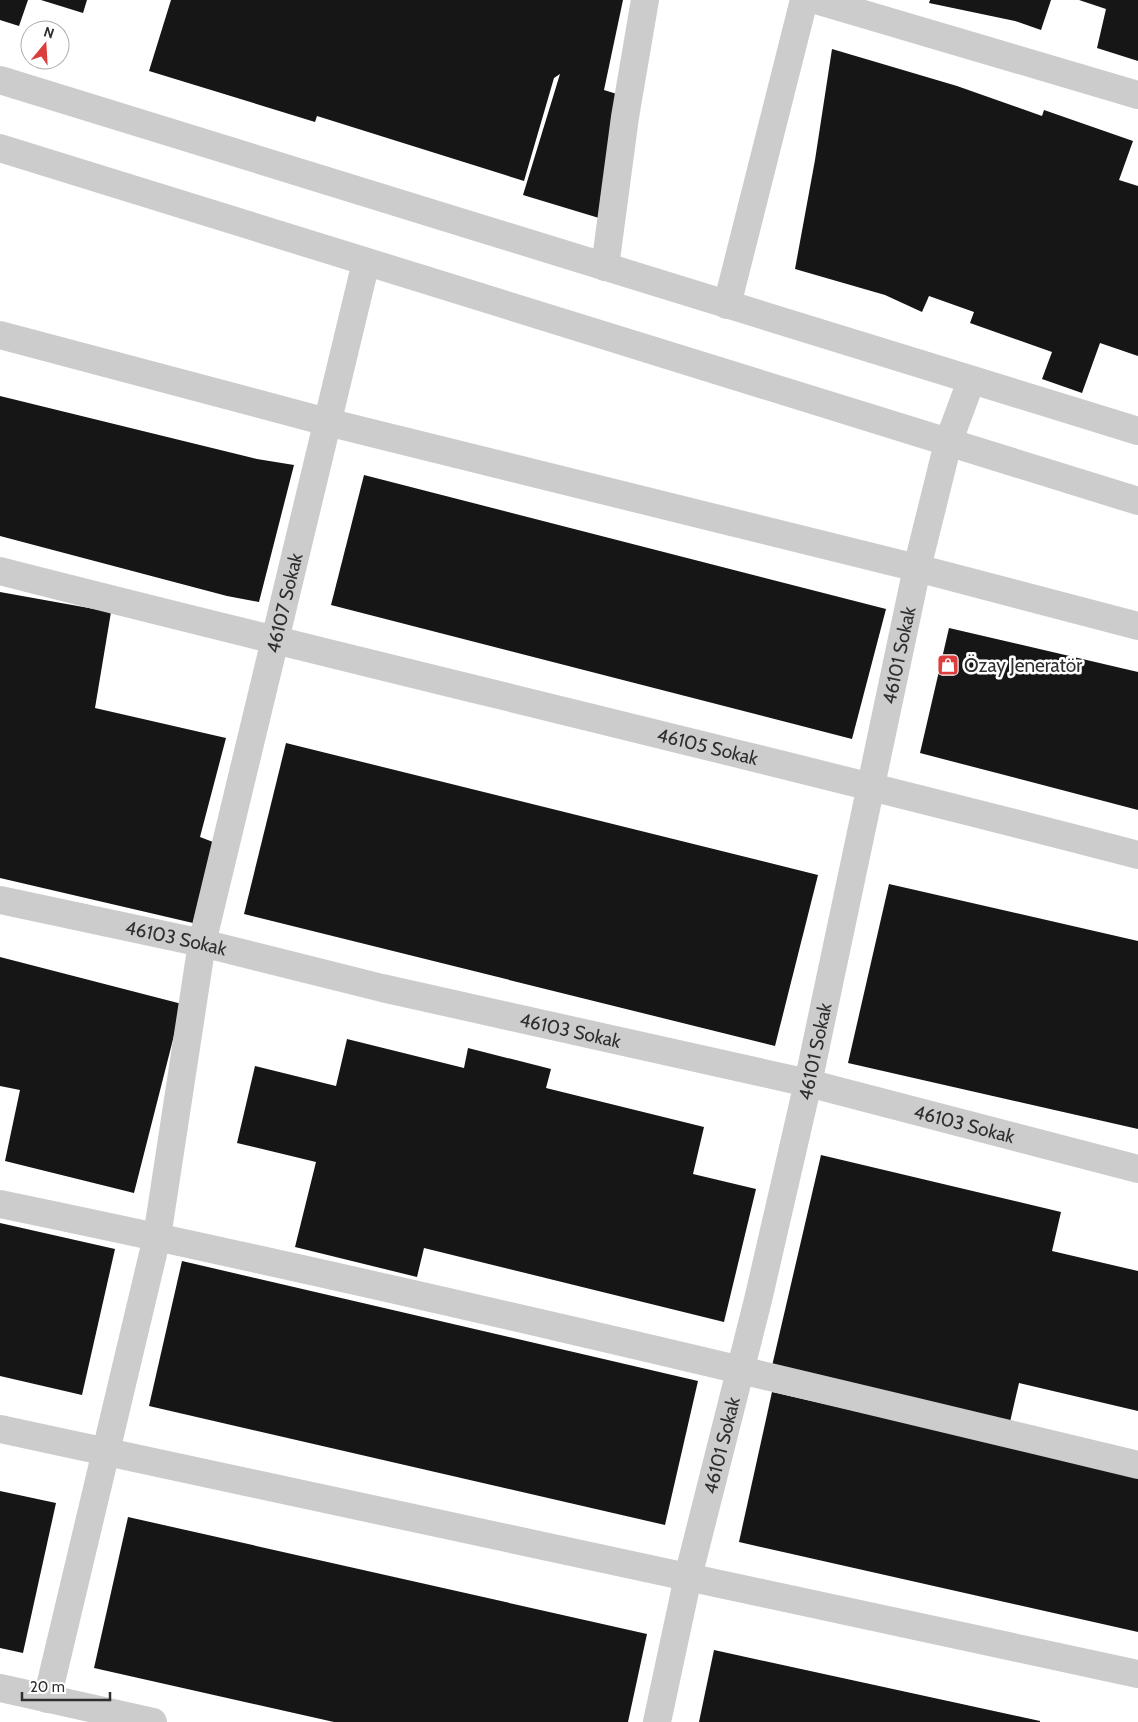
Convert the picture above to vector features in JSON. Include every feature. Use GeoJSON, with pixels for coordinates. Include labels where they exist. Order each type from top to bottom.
{"type":"FeatureCollection","features":[{"type":"Feature","properties":{"kind":"street"},"geometry":{"type":"LineString","coordinates":[[605,267],[625,117],[645,0]]}},
{"type":"Feature","properties":{"kind":"street"},"geometry":{"type":"LineString","coordinates":[[727,305],[804,0]]}},
{"type":"Feature","properties":{"kind":"street"},"geometry":{"type":"LineString","coordinates":[[816,0],[1138,95]]}},
{"type":"Feature","properties":{"kind":"street"},"geometry":{"type":"LineString","coordinates":[[0,80],[1138,430]]}},
{"type":"Feature","properties":{"kind":"street"},"geometry":{"type":"LineString","coordinates":[[0,148],[948,444],[1138,501]]}},
{"type":"Feature","properties":{"kind":"street","name":"46107 Sokak"},"geometry":{"type":"LineString","coordinates":[[47,1699],[104,1451],[157,1237],[202,943],[366,262]]}},
{"type":"Feature","properties":{"kind":"street"},"geometry":{"type":"LineString","coordinates":[[0,335],[327,422],[917,568],[1138,626]]}},
{"type":"Feature","properties":{"kind":"street","name":"46101 Sokak"},"geometry":{"type":"LineString","coordinates":[[657,1722],[688,1577],[740,1370],[808,1083],[917,568],[948,444],[971,380]]}},
{"type":"Feature","properties":{"kind":"street","name":"46105 Sokak"},"geometry":{"type":"LineString","coordinates":[[0,571],[274,641],[871,785],[1138,855]]}},
{"type":"Feature","properties":{"kind":"street","name":"46103 Sokak"},"geometry":{"type":"LineString","coordinates":[[0,900],[202,943],[382,988],[808,1083],[1138,1169]]}},
{"type":"Feature","properties":{"kind":"street"},"geometry":{"type":"LineString","coordinates":[[0,1204],[157,1237],[740,1370],[1138,1465]]}},
{"type":"Feature","properties":{"kind":"street"},"geometry":{"type":"LineString","coordinates":[[0,1429],[1138,1674]]}},
{"type":"Feature","properties":{"kind":"street"},"geometry":{"type":"LineString","coordinates":[[0,1688],[152,1722]]}},
{"type":"Feature","properties":{"kind":"building"},"geometry":{"type":"Polygon","coordinates":[[[0,0],[28,0],[19,26],[0,20],[0,0]]]}},
{"type":"Feature","properties":{"kind":"building"},"geometry":{"type":"Polygon","coordinates":[[[41,0],[87,0],[83,13],[41,0]]]}},
{"type":"Feature","properties":{"kind":"building"},"geometry":{"type":"Polygon","coordinates":[[[171,0],[623,0],[604,90],[620,95],[599,218],[523,195],[560,74],[554,78],[524,181],[317,116],[315,122],[149,71],[171,0]]]}},
{"type":"Feature","properties":{"kind":"building"},"geometry":{"type":"Polygon","coordinates":[[[930,0],[1051,0],[1041,30],[1015,21],[929,3],[930,0]]]}},
{"type":"Feature","properties":{"kind":"building"},"geometry":{"type":"Polygon","coordinates":[[[1079,0],[1138,0],[1138,61],[1097,48],[1106,9],[1079,0]]]}},
{"type":"Feature","properties":{"kind":"building"},"geometry":{"type":"Polygon","coordinates":[[[832,49],[957,86],[1042,116],[1044,110],[1133,141],[1119,180],[1138,186],[1138,356],[1100,343],[1082,393],[1042,379],[1052,352],[970,323],[974,312],[929,296],[922,312],[885,295],[795,269],[815,160],[832,49]]]}},
{"type":"Feature","properties":{"kind":"building"},"geometry":{"type":"Polygon","coordinates":[[[0,396],[257,459],[294,465],[259,602],[227,596],[0,536],[0,396]]]}},
{"type":"Feature","properties":{"kind":"building"},"geometry":{"type":"Polygon","coordinates":[[[364,475],[886,609],[852,739],[331,605],[364,475]]]}},
{"type":"Feature","properties":{"kind":"building"},"geometry":{"type":"Polygon","coordinates":[[[0,592],[111,612],[95,708],[226,738],[200,837],[213,842],[193,923],[0,878],[0,592]]]}},
{"type":"Feature","properties":{"kind":"building"},"geometry":{"type":"Polygon","coordinates":[[[949,628],[1138,672],[1138,810],[920,753],[949,628]]]}},
{"type":"Feature","properties":{"kind":"building"},"geometry":{"type":"Polygon","coordinates":[[[286,743],[818,875],[775,1046],[244,914],[286,743]]]}},
{"type":"Feature","properties":{"kind":"building"},"geometry":{"type":"Polygon","coordinates":[[[889,884],[1138,941],[1138,1129],[848,1063],[889,884]]]}},
{"type":"Feature","properties":{"kind":"building"},"geometry":{"type":"Polygon","coordinates":[[[0,957],[182,1004],[134,1193],[5,1161],[20,1090],[0,1086],[0,957]]]}},
{"type":"Feature","properties":{"kind":"building"},"geometry":{"type":"Polygon","coordinates":[[[347,1039],[464,1068],[468,1048],[551,1069],[546,1088],[704,1127],[693,1174],[756,1189],[724,1322],[424,1248],[417,1277],[295,1247],[316,1162],[237,1143],[255,1066],[336,1086],[347,1039]]]}},
{"type":"Feature","properties":{"kind":"building"},"geometry":{"type":"Polygon","coordinates":[[[821,1155],[1061,1212],[1052,1251],[1138,1271],[1138,1411],[1019,1383],[1010,1422],[772,1366],[821,1155]]]}},
{"type":"Feature","properties":{"kind":"building"},"geometry":{"type":"Polygon","coordinates":[[[0,1223],[115,1249],[82,1395],[0,1376],[0,1223]]]}},
{"type":"Feature","properties":{"kind":"building"},"geometry":{"type":"Polygon","coordinates":[[[182,1261],[698,1381],[665,1525],[149,1406],[182,1261]]]}},
{"type":"Feature","properties":{"kind":"building"},"geometry":{"type":"Polygon","coordinates":[[[772,1392],[1138,1475],[1138,1632],[739,1542],[772,1392]]]}},
{"type":"Feature","properties":{"kind":"building"},"geometry":{"type":"Polygon","coordinates":[[[0,1491],[56,1503],[23,1653],[0,1648],[0,1491]]]}},
{"type":"Feature","properties":{"kind":"building"},"geometry":{"type":"Polygon","coordinates":[[[128,1517],[647,1634],[628,1722],[334,1722],[94,1668],[128,1517]]]}},
{"type":"Feature","properties":{"kind":"building"},"geometry":{"type":"Polygon","coordinates":[[[714,1650],[1040,1721],[1040,1722],[699,1722],[714,1650]]]}},
{"type":"Feature","properties":{"kind":"place","name":"Özay Jeneratör"},"geometry":{"type":"Point","coordinates":[948,665]}}]}
